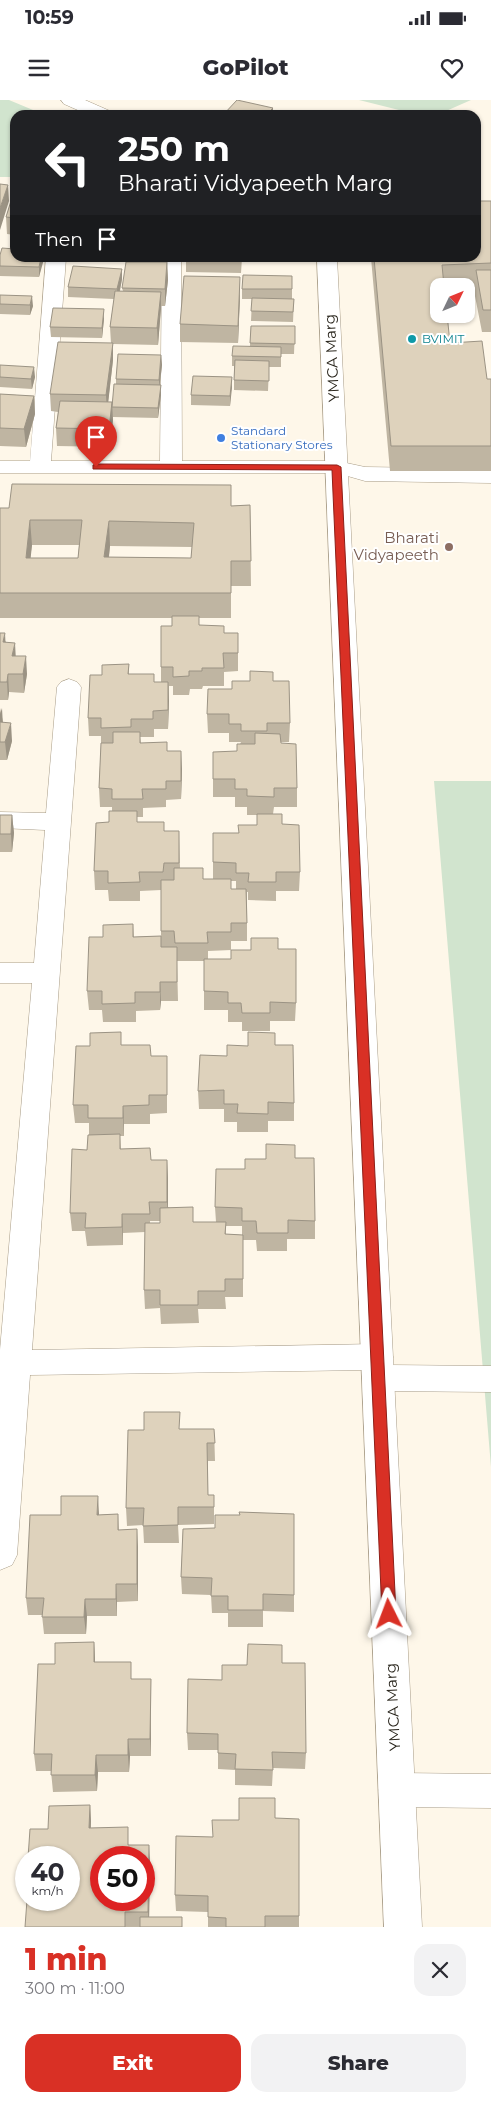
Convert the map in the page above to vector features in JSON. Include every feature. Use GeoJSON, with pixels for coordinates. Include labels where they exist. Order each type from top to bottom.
{"type":"FeatureCollection","features":[{"type":"Feature","properties":{"kind":"street"},"geometry":{"type":"LineString","coordinates":[[70,100],[93,110]]}},
{"type":"Feature","properties":{"kind":"street"},"geometry":{"type":"LineString","coordinates":[[40,467],[56,262]]}},
{"type":"Feature","properties":{"kind":"street"},"geometry":{"type":"LineString","coordinates":[[171,467],[172,262]]}},
{"type":"Feature","properties":{"kind":"street","name":"YMCA Marg"},"geometry":{"type":"LineString","coordinates":[[327,262],[403,1927]]}},
{"type":"Feature","properties":{"kind":"street"},"geometry":{"type":"LineString","coordinates":[[0,467],[337,467],[365,474],[491,476]]}},
{"type":"Feature","properties":{"kind":"street"},"geometry":{"type":"LineString","coordinates":[[0,1555],[8,1363],[47,973],[69,687]]}},
{"type":"Feature","properties":{"kind":"street"},"geometry":{"type":"LineString","coordinates":[[0,820],[59,822]]}},
{"type":"Feature","properties":{"kind":"street"},"geometry":{"type":"LineString","coordinates":[[0,973],[47,973]]}},
{"type":"Feature","properties":{"kind":"street"},"geometry":{"type":"LineString","coordinates":[[8,1363],[378,1367],[491,1379]]}},
{"type":"Feature","properties":{"kind":"street"},"geometry":{"type":"LineString","coordinates":[[397,1790],[491,1791]]}},
{"type":"Feature","properties":{"kind":"green space"},"geometry":{"type":"Polygon","coordinates":[[[0,100],[9,100],[33,110],[10,110],[10,177],[0,177],[0,100]]]}},
{"type":"Feature","properties":{"kind":"green space"},"geometry":{"type":"Polygon","coordinates":[[[359,100],[471,100],[448,110],[399,110],[359,100]]]}},
{"type":"Feature","properties":{"kind":"green space"},"geometry":{"type":"Polygon","coordinates":[[[434,781],[491,781],[491,1467],[434,781]]]}},
{"type":"Feature","properties":{"kind":"building"},"geometry":{"type":"Polygon","coordinates":[[[237,100],[273,108],[271,110],[228,110],[237,100]]]}},
{"type":"Feature","properties":{"kind":"building"},"geometry":{"type":"Polygon","coordinates":[[[0,184],[8,185],[0,208],[0,184]]]}},
{"type":"Feature","properties":{"kind":"building","name":"BVIMIT"},"geometry":{"type":"Polygon","coordinates":[[[481,201],[491,201],[491,263],[442,265],[443,278],[430,278],[430,323],[448,323],[450,343],[482,341],[487,379],[491,379],[491,446],[391,446],[374,262],[481,262],[481,201]]]}},
{"type":"Feature","properties":{"kind":"building"},"geometry":{"type":"Polygon","coordinates":[[[10,204],[10,217],[6,217],[10,204]]]}},
{"type":"Feature","properties":{"kind":"building"},"geometry":{"type":"Polygon","coordinates":[[[2,248],[10,249],[10,262],[40,262],[39,267],[0,266],[2,248]]]}},
{"type":"Feature","properties":{"kind":"building"},"geometry":{"type":"Polygon","coordinates":[[[126,262],[167,262],[165,289],[122,288],[126,262]]]}},
{"type":"Feature","properties":{"kind":"building"},"geometry":{"type":"Polygon","coordinates":[[[73,266],[122,269],[117,289],[68,287],[73,266]]]}},
{"type":"Feature","properties":{"kind":"building"},"geometry":{"type":"Polygon","coordinates":[[[476,270],[491,270],[491,310],[483,310],[476,270]]]}},
{"type":"Feature","properties":{"kind":"building"},"geometry":{"type":"Polygon","coordinates":[[[243,275],[292,276],[292,289],[242,289],[243,275]]]}},
{"type":"Feature","properties":{"kind":"building"},"geometry":{"type":"Polygon","coordinates":[[[184,276],[240,277],[238,326],[180,324],[184,276]]]}},
{"type":"Feature","properties":{"kind":"building"},"geometry":{"type":"Polygon","coordinates":[[[115,291],[161,292],[157,328],[110,327],[115,291]]]}},
{"type":"Feature","properties":{"kind":"building"},"geometry":{"type":"Polygon","coordinates":[[[0,295],[32,296],[30,305],[0,304],[0,295]]]}},
{"type":"Feature","properties":{"kind":"building"},"geometry":{"type":"Polygon","coordinates":[[[252,298],[294,299],[293,312],[251,311],[252,298]]]}},
{"type":"Feature","properties":{"kind":"building"},"geometry":{"type":"Polygon","coordinates":[[[53,308],[104,309],[102,328],[50,327],[53,308]]]}},
{"type":"Feature","properties":{"kind":"building"},"geometry":{"type":"Polygon","coordinates":[[[251,326],[295,326],[295,344],[250,343],[251,326]]]}},
{"type":"Feature","properties":{"kind":"building"},"geometry":{"type":"Polygon","coordinates":[[[58,342],[113,343],[106,395],[50,394],[58,342]]]}},
{"type":"Feature","properties":{"kind":"building"},"geometry":{"type":"Polygon","coordinates":[[[233,346],[281,347],[281,357],[232,356],[233,346]]]}},
{"type":"Feature","properties":{"kind":"building"},"geometry":{"type":"Polygon","coordinates":[[[118,354],[161,355],[159,380],[116,379],[118,354]]]}},
{"type":"Feature","properties":{"kind":"building"},"geometry":{"type":"Polygon","coordinates":[[[235,360],[269,361],[269,381],[234,380],[235,360]]]}},
{"type":"Feature","properties":{"kind":"building"},"geometry":{"type":"Polygon","coordinates":[[[0,365],[34,367],[31,379],[0,377],[0,365]]]}},
{"type":"Feature","properties":{"kind":"building"},"geometry":{"type":"Polygon","coordinates":[[[193,376],[232,377],[230,396],[191,395],[193,376]]]}},
{"type":"Feature","properties":{"kind":"building"},"geometry":{"type":"Polygon","coordinates":[[[114,384],[161,385],[158,408],[112,407],[114,384]]]}},
{"type":"Feature","properties":{"kind":"building"},"geometry":{"type":"Polygon","coordinates":[[[0,394],[34,396],[24,429],[0,428],[0,394]]]}},
{"type":"Feature","properties":{"kind":"building"},"geometry":{"type":"Polygon","coordinates":[[[60,401],[112,402],[109,429],[56,428],[60,401]]]}},
{"type":"Feature","properties":{"kind":"building"},"geometry":{"type":"Polygon","coordinates":[[[12,484],[231,485],[231,506],[250,505],[251,561],[231,561],[231,593],[0,593],[0,508],[9,508],[12,484]],[[30,520],[26,558],[78,558],[82,520],[30,520]],[[109,521],[104,557],[191,558],[194,523],[109,521]]]}},
{"type":"Feature","properties":{"kind":"building"},"geometry":{"type":"Polygon","coordinates":[[[172,616],[199,616],[199,625],[224,626],[224,633],[238,633],[238,653],[223,653],[224,668],[202,668],[202,671],[189,671],[189,676],[173,677],[173,667],[161,667],[161,626],[172,626],[172,616]]]}},
{"type":"Feature","properties":{"kind":"building"},"geometry":{"type":"Polygon","coordinates":[[[0,633],[5,633],[3,642],[15,643],[12,656],[26,656],[23,674],[8,674],[7,682],[0,682],[0,633]]]}},
{"type":"Feature","properties":{"kind":"building"},"geometry":{"type":"Polygon","coordinates":[[[129,664],[128,674],[154,674],[154,682],[168,682],[168,710],[153,711],[153,719],[131,719],[131,727],[101,728],[101,718],[88,718],[90,675],[102,675],[102,665],[129,664]]]}},
{"type":"Feature","properties":{"kind":"building"},"geometry":{"type":"Polygon","coordinates":[[[250,671],[273,672],[273,681],[289,681],[290,723],[267,723],[267,731],[241,731],[241,724],[229,724],[229,714],[207,714],[208,689],[232,689],[232,681],[250,681],[250,671]]]}},
{"type":"Feature","properties":{"kind":"building"},"geometry":{"type":"Polygon","coordinates":[[[0,722],[11,723],[5,742],[0,742],[0,722]]]}},
{"type":"Feature","properties":{"kind":"building"},"geometry":{"type":"Polygon","coordinates":[[[113,732],[140,732],[140,743],[167,742],[167,751],[181,751],[181,781],[166,781],[166,789],[142,789],[143,799],[112,799],[112,789],[99,788],[101,743],[113,743],[113,732]]]}},
{"type":"Feature","properties":{"kind":"building"},"geometry":{"type":"Polygon","coordinates":[[[255,733],[280,734],[281,743],[296,744],[297,788],[274,788],[274,797],[247,796],[247,789],[235,789],[235,779],[213,779],[213,752],[237,751],[237,744],[255,744],[255,733]]]}},
{"type":"Feature","properties":{"kind":"building"},"geometry":{"type":"Polygon","coordinates":[[[109,811],[137,811],[137,822],[164,822],[164,831],[179,831],[179,863],[164,863],[163,872],[139,872],[140,882],[108,883],[108,871],[94,871],[96,823],[109,822],[109,811]]]}},
{"type":"Feature","properties":{"kind":"building"},"geometry":{"type":"Polygon","coordinates":[[[257,814],[282,814],[282,824],[299,825],[300,872],[276,872],[276,882],[248,882],[249,873],[236,873],[236,863],[213,862],[213,833],[239,833],[238,825],[257,825],[257,814]]]}},
{"type":"Feature","properties":{"kind":"building"},"geometry":{"type":"Polygon","coordinates":[[[0,815],[12,815],[11,834],[0,834],[0,815]]]}},
{"type":"Feature","properties":{"kind":"building"},"geometry":{"type":"Polygon","coordinates":[[[174,868],[203,868],[203,879],[231,879],[231,889],[246,889],[247,923],[231,923],[231,932],[207,932],[208,943],[175,943],[174,931],[161,931],[161,880],[174,880],[174,868]]]}},
{"type":"Feature","properties":{"kind":"building"},"geometry":{"type":"Polygon","coordinates":[[[133,924],[133,937],[161,936],[161,947],[177,947],[177,982],[160,982],[160,992],[135,992],[135,1003],[102,1004],[102,991],[87,991],[89,937],[103,937],[103,925],[133,924]]]}},
{"type":"Feature","properties":{"kind":"building"},"geometry":{"type":"Polygon","coordinates":[[[251,938],[278,938],[278,949],[296,949],[296,1003],[270,1002],[270,1013],[242,1013],[241,1003],[228,1003],[228,992],[204,991],[204,959],[231,959],[231,950],[251,950],[251,938]]]}},
{"type":"Feature","properties":{"kind":"building"},"geometry":{"type":"Polygon","coordinates":[[[121,1032],[121,1045],[150,1045],[151,1056],[167,1056],[167,1095],[149,1095],[149,1105],[123,1106],[123,1118],[88,1118],[88,1105],[73,1105],[76,1046],[90,1046],[90,1033],[121,1032]]]}},
{"type":"Feature","properties":{"kind":"building"},"geometry":{"type":"Polygon","coordinates":[[[248,1032],[275,1033],[275,1045],[293,1045],[294,1103],[268,1102],[268,1114],[237,1113],[238,1104],[224,1104],[224,1090],[198,1091],[200,1055],[227,1056],[227,1045],[248,1046],[248,1032]]]}},
{"type":"Feature","properties":{"kind":"building"},"geometry":{"type":"Polygon","coordinates":[[[120,1134],[120,1149],[150,1148],[151,1160],[167,1160],[167,1202],[149,1202],[150,1214],[122,1214],[122,1227],[85,1228],[86,1213],[70,1213],[72,1149],[87,1150],[88,1135],[120,1134]]]}},
{"type":"Feature","properties":{"kind":"building"},"geometry":{"type":"Polygon","coordinates":[[[266,1144],[295,1145],[295,1158],[314,1158],[315,1221],[288,1220],[288,1233],[257,1233],[256,1221],[242,1221],[242,1208],[215,1207],[216,1169],[245,1169],[245,1159],[266,1159],[266,1144]]]}},
{"type":"Feature","properties":{"kind":"building"},"geometry":{"type":"Polygon","coordinates":[[[193,1207],[193,1222],[226,1222],[225,1234],[243,1235],[243,1279],[225,1279],[225,1291],[198,1291],[198,1305],[160,1305],[160,1290],[144,1290],[145,1223],[160,1223],[160,1208],[193,1207]]]}},
{"type":"Feature","properties":{"kind":"building"},"geometry":{"type":"Polygon","coordinates":[[[144,1412],[180,1412],[179,1429],[214,1429],[215,1443],[207,1443],[208,1495],[214,1495],[214,1507],[178,1507],[178,1525],[143,1526],[144,1508],[126,1508],[128,1430],[144,1430],[144,1412]]]}},
{"type":"Feature","properties":{"kind":"building"},"geometry":{"type":"Polygon","coordinates":[[[61,1496],[98,1496],[97,1515],[118,1514],[118,1530],[137,1529],[137,1584],[116,1584],[116,1599],[85,1599],[84,1617],[42,1617],[44,1598],[26,1598],[30,1515],[61,1515],[61,1496]]]}},
{"type":"Feature","properties":{"kind":"building"},"geometry":{"type":"Polygon","coordinates":[[[239,1512],[294,1514],[294,1595],[263,1594],[263,1610],[228,1610],[228,1596],[211,1596],[212,1578],[181,1577],[183,1529],[215,1528],[215,1515],[240,1515],[239,1512]]]}},
{"type":"Feature","properties":{"kind":"building"},"geometry":{"type":"Polygon","coordinates":[[[94,1642],[94,1662],[131,1662],[131,1679],[151,1679],[150,1739],[128,1739],[128,1755],[96,1755],[95,1775],[51,1775],[52,1754],[34,1754],[38,1664],[55,1664],[55,1643],[94,1642]]]}},
{"type":"Feature","properties":{"kind":"building"},"geometry":{"type":"Polygon","coordinates":[[[248,1644],[282,1645],[282,1663],[305,1663],[306,1753],[272,1752],[273,1770],[235,1769],[236,1754],[218,1753],[218,1734],[187,1733],[188,1679],[222,1680],[222,1665],[247,1665],[248,1644]]]}},
{"type":"Feature","properties":{"kind":"building"},"geometry":{"type":"Polygon","coordinates":[[[239,1798],[275,1798],[275,1818],[299,1819],[299,1916],[265,1916],[265,1927],[226,1927],[226,1918],[208,1917],[208,1896],[175,1895],[176,1836],[213,1837],[212,1820],[239,1820],[239,1798]]]}},
{"type":"Feature","properties":{"kind":"building"},"geometry":{"type":"Polygon","coordinates":[[[90,1805],[89,1828],[128,1827],[128,1845],[149,1846],[90,1846],[90,1911],[148,1912],[125,1912],[125,1927],[25,1927],[26,1911],[80,1911],[80,1846],[29,1846],[30,1829],[48,1829],[49,1806],[90,1805]]]}},
{"type":"Feature","properties":{"kind":"building"},"geometry":{"type":"Polygon","coordinates":[[[140,1917],[182,1917],[182,1927],[140,1927],[140,1917]]]}},
{"type":"Feature","properties":{"kind":"place","name":"BVIMIT"},"geometry":{"type":"Point","coordinates":[412,339]}},
{"type":"Feature","properties":{"kind":"place","name":"Standard Stationary Stores"},"geometry":{"type":"Point","coordinates":[221,438]}},
{"type":"Feature","properties":{"kind":"place","name":"Bharati Vidyapeeth"},"geometry":{"type":"Point","coordinates":[449,547]}},
{"type":"Feature","properties":{"kind":"route"},"geometry":{"type":"LineString","coordinates":[[96,467],[337,467],[389,1614]]}}]}
